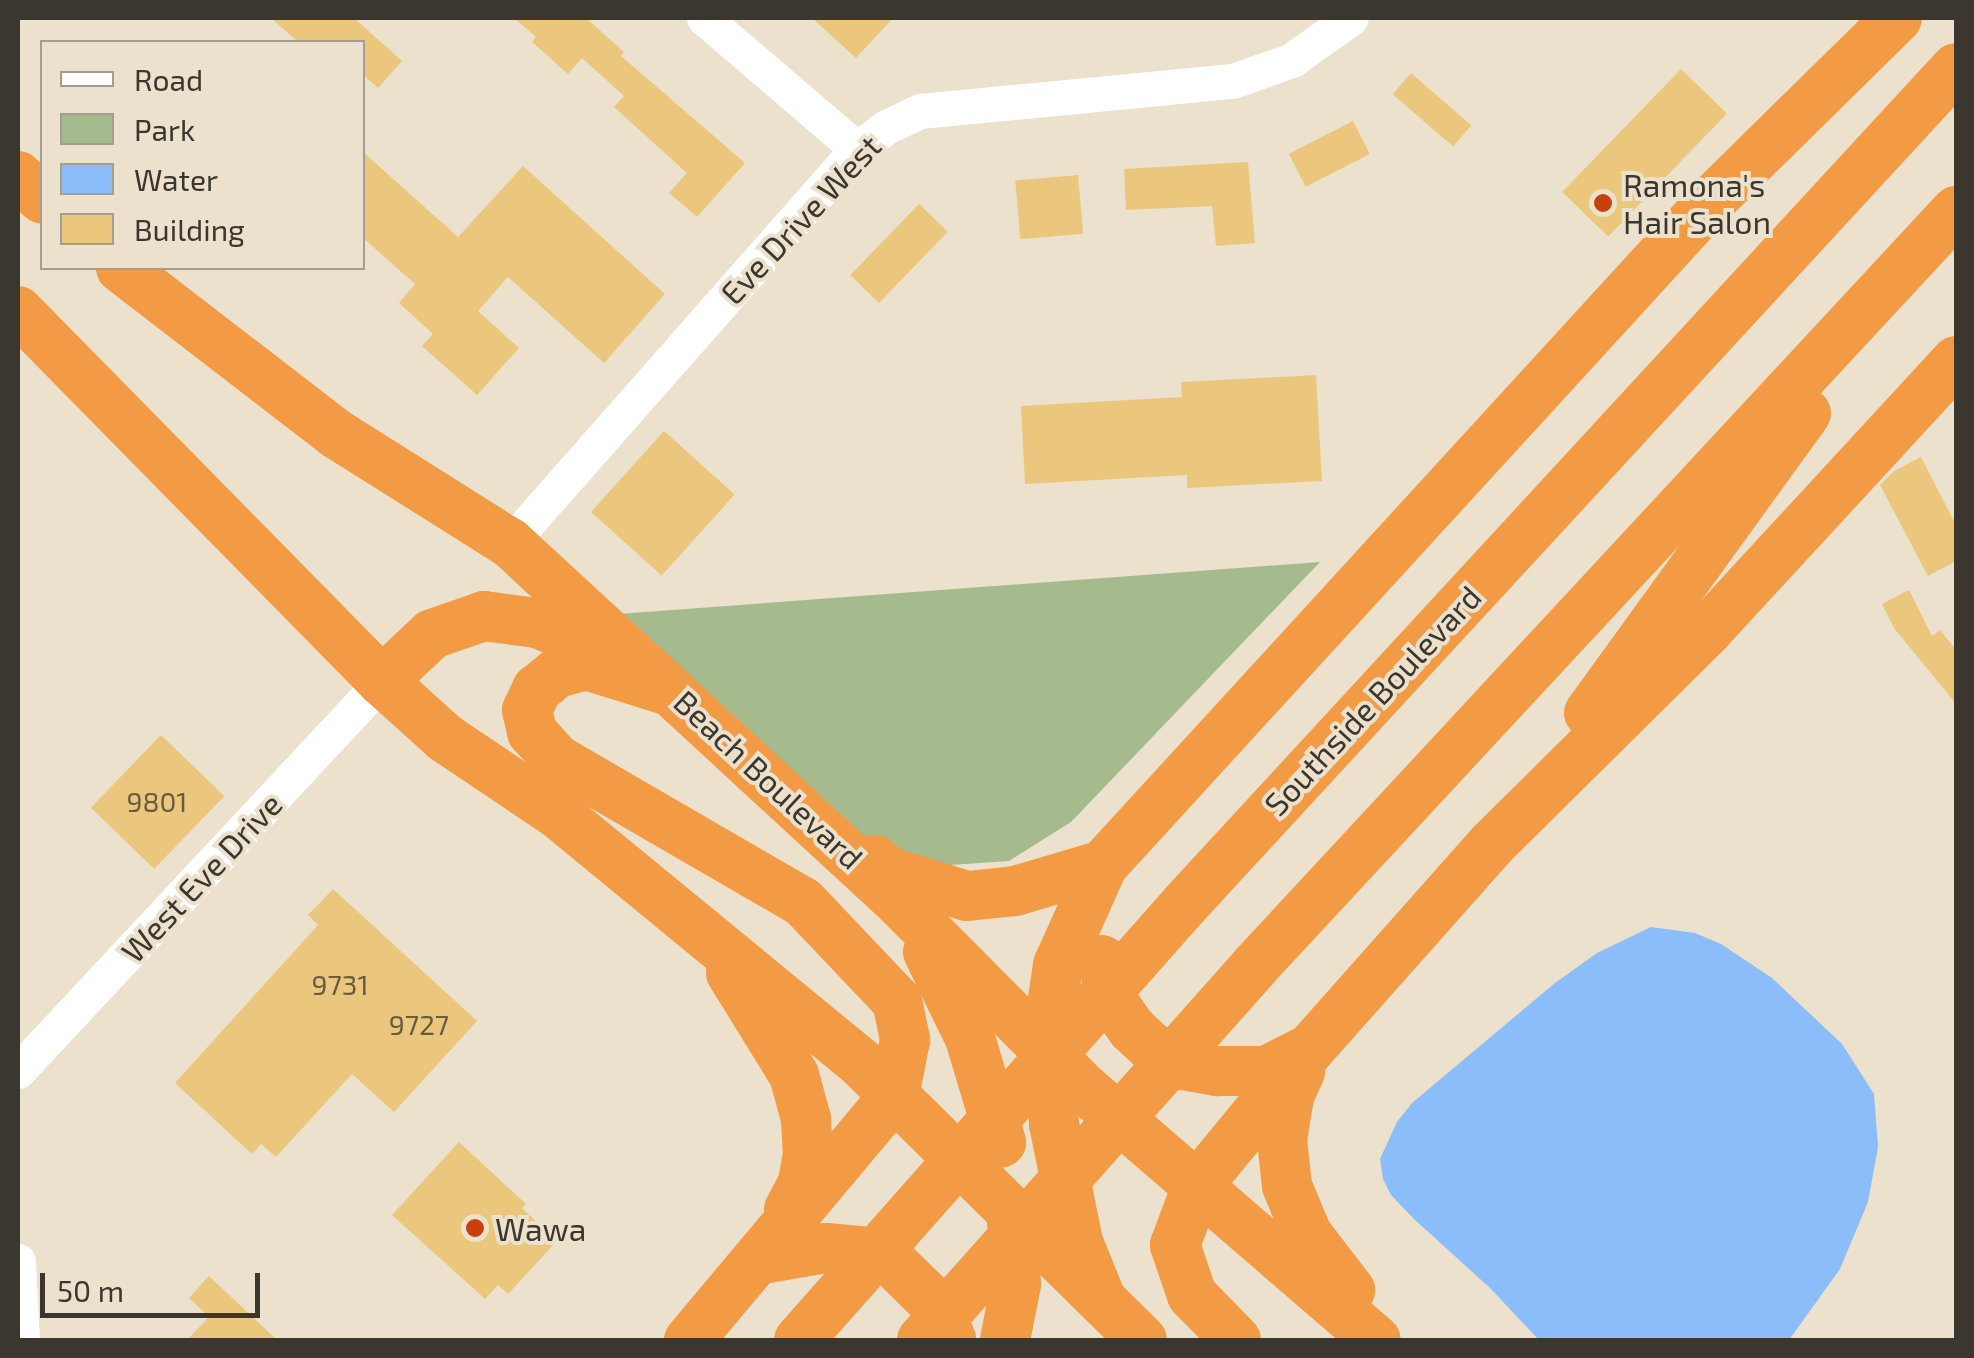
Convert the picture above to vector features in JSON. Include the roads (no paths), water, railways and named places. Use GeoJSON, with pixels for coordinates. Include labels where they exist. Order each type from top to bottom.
{"type":"FeatureCollection","features":[{"type":"Feature","properties":{"kind":"highway"},"geometry":{"type":"LineString","coordinates":[[1098,1294],[1082,1255],[1068,1196],[1054,1124],[1048,1054],[1058,964],[1103,866],[1715,197],[1897,18]]}},
{"type":"Feature","properties":{"kind":"highway","name":"Southside Boulevard"},"geometry":{"type":"LineString","coordinates":[[799,1340],[1184,904],[1956,68]]}},
{"type":"Feature","properties":{"kind":"highway"},"geometry":{"type":"LineString","coordinates":[[18,176],[40,196]]}},
{"type":"Feature","properties":{"kind":"highway"},"geometry":{"type":"LineString","coordinates":[[1491,845],[1955,213]]}},
{"type":"Feature","properties":{"kind":"highway"},"geometry":{"type":"LineString","coordinates":[[922,1340],[1254,967],[1955,213]]}},
{"type":"Feature","properties":{"kind":"highway","name":"Beach Boulevard"},"geometry":{"type":"LineString","coordinates":[[125,270],[335,433],[510,543],[775,784],[899,902],[1048,1054],[1376,1340]]}},
{"type":"Feature","properties":{"kind":"highway"},"geometry":{"type":"LineString","coordinates":[[18,312],[382,681],[445,738],[558,814],[708,934],[894,1096],[1142,1340]]}},
{"type":"Feature","properties":{"kind":"highway"},"geometry":{"type":"LineString","coordinates":[[1236,1340],[1192,1295],[1174,1245],[1197,1186],[1310,1049],[1491,845],[1708,630],[1956,361]]}},
{"type":"Feature","properties":{"kind":"highway"},"geometry":{"type":"LineString","coordinates":[[382,681],[432,634],[484,616],[537,622],[664,681]]}},
{"type":"Feature","properties":{"kind":"highway"},"geometry":{"type":"LineString","coordinates":[[664,681],[586,665],[556,672],[537,689],[528,710],[532,732],[556,759],[803,902],[897,1001],[905,1040],[894,1096],[689,1340]]}},
{"type":"Feature","properties":{"kind":"highway"},"geometry":{"type":"LineString","coordinates":[[775,784],[889,872],[967,896],[1015,891],[1103,866]]}},
{"type":"Feature","properties":{"kind":"highway"},"geometry":{"type":"LineString","coordinates":[[1103,866],[1099,909],[1103,972],[1113,1002],[1156,1051],[1182,1065],[1242,1073],[1266,1072],[1310,1049]]}},
{"type":"Feature","properties":{"kind":"highway"},"geometry":{"type":"LineString","coordinates":[[899,902],[976,1053],[1000,1130],[1016,1284],[1005,1340]]}},
{"type":"Feature","properties":{"kind":"highway"},"geometry":{"type":"LineString","coordinates":[[708,934],[794,1076],[806,1119],[808,1154],[802,1182],[757,1260]]}},
{"type":"Feature","properties":{"kind":"highway"},"geometry":{"type":"LineString","coordinates":[[1310,1049],[1285,1117],[1287,1186],[1307,1234],[1390,1340]]}},
{"type":"Feature","properties":{"kind":"highway"},"geometry":{"type":"LineString","coordinates":[[757,1260],[826,1248],[859,1250],[891,1262],[938,1307],[951,1340]]}},
{"type":"Feature","properties":{"kind":"street"},"geometry":{"type":"LineString","coordinates":[[704,18],[857,150]]}},
{"type":"Feature","properties":{"kind":"street","name":"Eve Drive West"},"geometry":{"type":"LineString","coordinates":[[510,543],[857,150],[886,127],[920,111],[1233,81],[1292,60],[1338,21]]}},
{"type":"Feature","properties":{"kind":"street","name":"West Eve Drive"},"geometry":{"type":"LineString","coordinates":[[18,1071],[382,681]]}},
{"type":"Feature","properties":{"kind":"street"},"geometry":{"type":"LineString","coordinates":[[18,1261],[22,1340]]}},
{"type":"Feature","properties":{"kind":"water"},"geometry":{"type":"Polygon","coordinates":[[[1651,927],[1695,933],[1721,944],[1772,978],[1842,1044],[1874,1094],[1878,1147],[1868,1202],[1840,1269],[1789,1340],[1539,1340],[1490,1288],[1414,1219],[1391,1195],[1383,1179],[1380,1159],[1397,1122],[1412,1103],[1555,983],[1597,953],[1651,927]]]}},
{"type":"Feature","properties":{"kind":"place","name":"Ramona's Hair Salon"},"geometry":{"type":"Point","coordinates":[1603,203]}},
{"type":"Feature","properties":{"kind":"place","name":"Wawa"},"geometry":{"type":"Point","coordinates":[475,1228]}}]}
